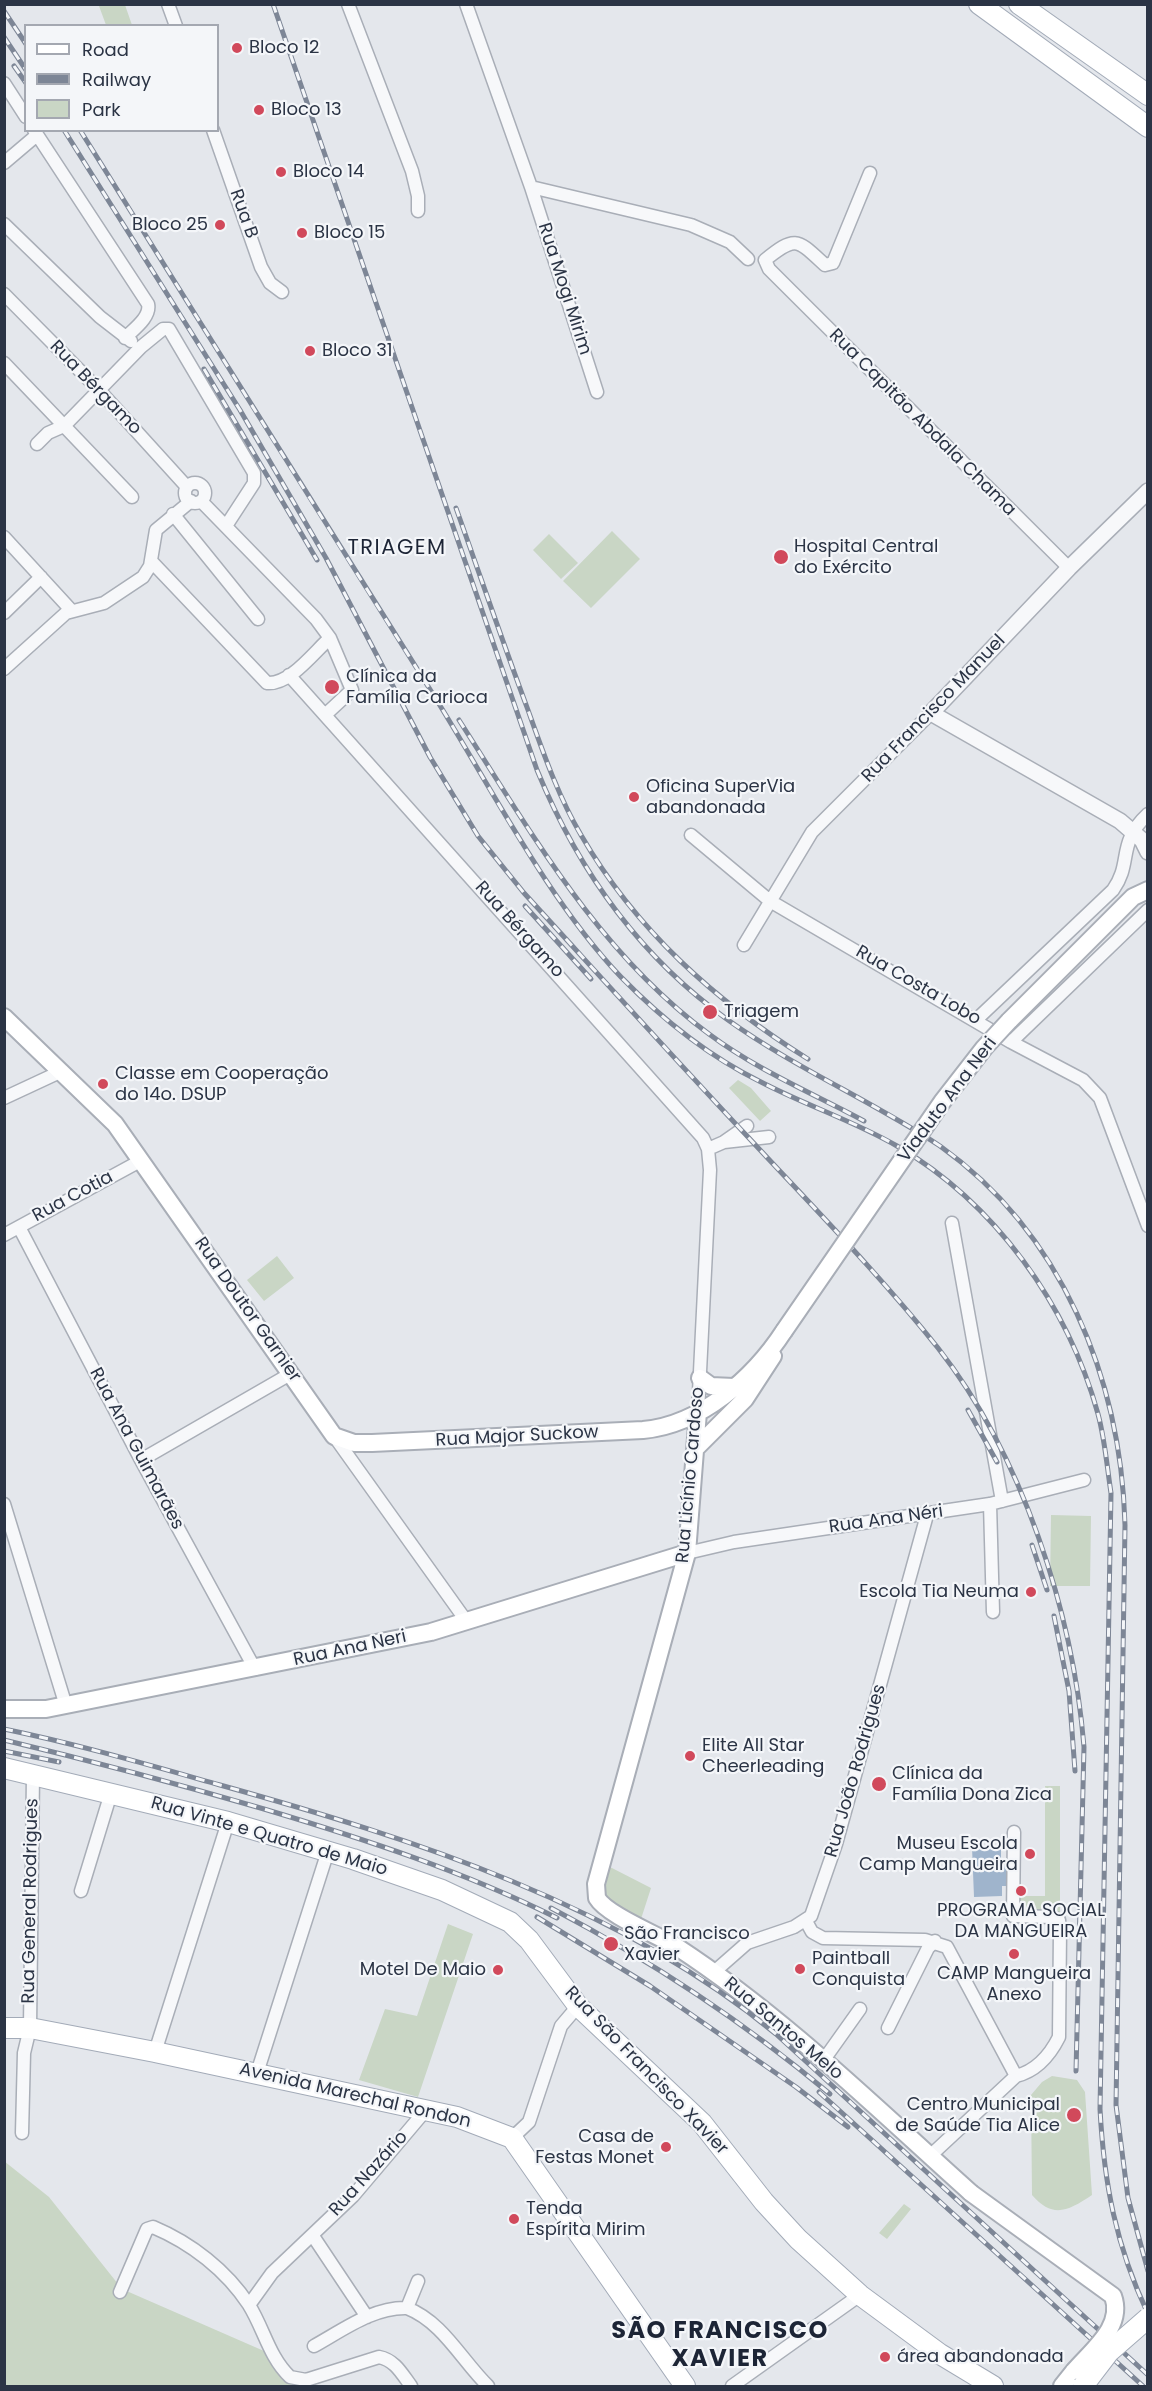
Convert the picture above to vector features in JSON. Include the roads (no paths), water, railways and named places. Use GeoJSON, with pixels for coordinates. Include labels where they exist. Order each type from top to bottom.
{"type":"FeatureCollection","features":[{"type":"Feature","properties":{"kind":"main road"},"geometry":{"type":"LineString","coordinates":[[979,4],[1148,127]]}},
{"type":"Feature","properties":{"kind":"main road"},"geometry":{"type":"LineString","coordinates":[[1019,4],[1148,95]]}},
{"type":"Feature","properties":{"kind":"main road","name":"Viaduto Ana Neri"},"geometry":{"type":"LineString","coordinates":[[698,1412],[734,1387],[781,1336],[942,1102],[984,1048],[1140,893]]}},
{"type":"Feature","properties":{"kind":"main road","name":"Rua Doutor Garnier"},"geometry":{"type":"LineString","coordinates":[[4,1017],[115,1124],[292,1373],[334,1436]]}},
{"type":"Feature","properties":{"kind":"main road","name":"Viaduto Ana Neri"},"geometry":{"type":"LineString","coordinates":[[695,1449],[745,1399],[772,1360],[781,1336]]}},
{"type":"Feature","properties":{"kind":"main road"},"geometry":{"type":"LineString","coordinates":[[700,1378],[711,1386],[734,1387]]}},
{"type":"Feature","properties":{"kind":"main road","name":"Rua Licínio Cardoso"},"geometry":{"type":"LineString","coordinates":[[597,1898],[596,1884],[687,1553],[698,1412]]}},
{"type":"Feature","properties":{"kind":"main road","name":"Rua Major Suckow"},"geometry":{"type":"LineString","coordinates":[[334,1436],[354,1443],[372,1443],[568,1434],[674,1426],[698,1412]]}},
{"type":"Feature","properties":{"kind":"main road"},"geometry":{"type":"LineString","coordinates":[[674,1426],[695,1449]]}},
{"type":"Feature","properties":{"kind":"main road","name":"Rua Ana Neri"},"geometry":{"type":"LineString","coordinates":[[4,1708],[35,1710],[66,1706],[405,1638],[468,1622],[687,1553]]}},
{"type":"Feature","properties":{"kind":"main road","name":"Rua Vinte e Quatro de Maio"},"geometry":{"type":"LineString","coordinates":[[4,1768],[111,1792],[328,1851],[469,1901],[498,1915],[524,1934]]}},
{"type":"Feature","properties":{"kind":"main road","name":"Rua Santos Melo"},"geometry":{"type":"LineString","coordinates":[[597,1898],[606,1909],[667,1940],[714,1971],[823,2061],[971,2193],[1113,2296],[1116,2304],[1114,2324],[1081,2381],[1062,2386]]}},
{"type":"Feature","properties":{"kind":"main road","name":"Rua São Francisco Xavier"},"geometry":{"type":"LineString","coordinates":[[524,1934],[578,2006],[702,2123],[764,2202],[798,2239],[860,2295],[940,2354],[993,2386]]}},
{"type":"Feature","properties":{"kind":"main road","name":"Avenida Marechal Rondon"},"geometry":{"type":"LineString","coordinates":[[4,2028],[30,2028],[257,2073],[457,2117],[512,2138]]}},
{"type":"Feature","properties":{"kind":"main road"},"geometry":{"type":"LineString","coordinates":[[512,2138],[685,2386]]}},
{"type":"Feature","properties":{"kind":"main road"},"geometry":{"type":"LineString","coordinates":[[1081,2381],[1109,2352],[1148,2318]]}},
{"type":"Feature","properties":{"kind":"main road"},"geometry":{"type":"LineString","coordinates":[[1081,2381],[1148,2324]]}},
{"type":"Feature","properties":{"kind":"street"},"geometry":{"type":"LineString","coordinates":[[168,4],[175,24]]}},
{"type":"Feature","properties":{"kind":"street"},"geometry":{"type":"LineString","coordinates":[[348,4],[412,171],[418,196],[418,211]]}},
{"type":"Feature","properties":{"kind":"street"},"geometry":{"type":"LineString","coordinates":[[466,4],[531,187],[691,225],[730,242],[748,259]]}},
{"type":"Feature","properties":{"kind":"street"},"geometry":{"type":"LineString","coordinates":[[4,83],[24,114]]}},
{"type":"Feature","properties":{"kind":"street","name":"Rua B"},"geometry":{"type":"LineString","coordinates":[[214,132],[261,267],[270,283],[282,292]]}},
{"type":"Feature","properties":{"kind":"street"},"geometry":{"type":"LineString","coordinates":[[4,163],[35,133],[148,304],[146,316],[125,338]]}},
{"type":"Feature","properties":{"kind":"street","name":"Rua Capitão Abdala Chama"},"geometry":{"type":"LineString","coordinates":[[870,173],[833,263],[825,265],[801,243],[786,243],[765,260],[774,278],[1069,568]]}},
{"type":"Feature","properties":{"kind":"street","name":"Rua Mogi Mirim"},"geometry":{"type":"LineString","coordinates":[[531,187],[597,392]]}},
{"type":"Feature","properties":{"kind":"street"},"geometry":{"type":"LineString","coordinates":[[4,224],[100,317],[125,338],[141,347]]}},
{"type":"Feature","properties":{"kind":"street","name":"Rua Bérgamo"},"geometry":{"type":"LineString","coordinates":[[6,299],[99,390],[192,496],[226,526],[316,619],[330,638],[352,690],[325,715]]}},
{"type":"Feature","properties":{"kind":"street"},"geometry":{"type":"LineString","coordinates":[[37,444],[48,433],[64,426],[141,347],[163,329],[172,332],[252,469],[254,483],[226,526]]}},
{"type":"Feature","properties":{"kind":"street"},"geometry":{"type":"LineString","coordinates":[[4,363],[132,496]]}},
{"type":"Feature","properties":{"kind":"street","name":"Rua Francisco Manuel"},"geometry":{"type":"LineString","coordinates":[[744,945],[812,832],[931,713],[1069,568],[1148,491]]}},
{"type":"Feature","properties":{"kind":"street"},"geometry":{"type":"LineString","coordinates":[[4,669],[71,610],[110,600],[143,578],[151,561],[154,535],[192,496]]}},
{"type":"Feature","properties":{"kind":"street"},"geometry":{"type":"LineString","coordinates":[[173,514],[258,619]]}},
{"type":"Feature","properties":{"kind":"street"},"geometry":{"type":"LineString","coordinates":[[4,537],[71,610]]}},
{"type":"Feature","properties":{"kind":"street"},"geometry":{"type":"LineString","coordinates":[[151,561],[267,683],[280,681],[289,675],[330,638]]}},
{"type":"Feature","properties":{"kind":"street"},"geometry":{"type":"LineString","coordinates":[[4,613],[41,578]]}},
{"type":"Feature","properties":{"kind":"street","name":"Rua Bérgamo"},"geometry":{"type":"LineString","coordinates":[[289,675],[691,1121],[708,1149]]}},
{"type":"Feature","properties":{"kind":"street"},"geometry":{"type":"LineString","coordinates":[[931,713],[1120,821],[1142,840],[1148,852]]}},
{"type":"Feature","properties":{"kind":"street"},"geometry":{"type":"LineString","coordinates":[[976,1020],[1113,890],[1122,877],[1124,853],[1132,831],[1148,814]]}},
{"type":"Feature","properties":{"kind":"street","name":"Rua Costa Lobo"},"geometry":{"type":"LineString","coordinates":[[691,835],[770,901],[1011,1042],[1083,1080],[1100,1098],[1148,1226]]}},
{"type":"Feature","properties":{"kind":"street","name":"Viaduto Ana Neri"},"geometry":{"type":"LineString","coordinates":[[1140,893],[1148,883]]}},
{"type":"Feature","properties":{"kind":"street"},"geometry":{"type":"LineString","coordinates":[[1011,1042],[1148,910]]}},
{"type":"Feature","properties":{"kind":"street"},"geometry":{"type":"LineString","coordinates":[[4,1098],[62,1071]]}},
{"type":"Feature","properties":{"kind":"street"},"geometry":{"type":"LineString","coordinates":[[708,1149],[724,1142],[747,1126]]}},
{"type":"Feature","properties":{"kind":"street"},"geometry":{"type":"LineString","coordinates":[[724,1142],[769,1137]]}},
{"type":"Feature","properties":{"kind":"street","name":"Rua Licínio Cardoso"},"geometry":{"type":"LineString","coordinates":[[698,1412],[710,1170],[708,1149]]}},
{"type":"Feature","properties":{"kind":"street","name":"Rua Cotia"},"geometry":{"type":"LineString","coordinates":[[4,1234],[142,1160]]}},
{"type":"Feature","properties":{"kind":"street"},"geometry":{"type":"LineString","coordinates":[[952,1223],[996,1503],[993,1612]]}},
{"type":"Feature","properties":{"kind":"street","name":"Rua Ana Guimarães"},"geometry":{"type":"LineString","coordinates":[[19,1227],[141,1460],[255,1669]]}},
{"type":"Feature","properties":{"kind":"street"},"geometry":{"type":"LineString","coordinates":[[141,1460],[292,1373]]}},
{"type":"Feature","properties":{"kind":"street","name":"Rua Doutor Garnier"},"geometry":{"type":"LineString","coordinates":[[334,1436],[468,1622]]}},
{"type":"Feature","properties":{"kind":"street","name":"Rua Ana Néri"},"geometry":{"type":"LineString","coordinates":[[687,1553],[734,1542],[996,1503],[1084,1480]]}},
{"type":"Feature","properties":{"kind":"street"},"geometry":{"type":"LineString","coordinates":[[4,1504],[66,1706]]}},
{"type":"Feature","properties":{"kind":"street","name":"Rua João Rodrigues"},"geometry":{"type":"LineString","coordinates":[[806,1921],[819,1898],[836,1844],[927,1515]]}},
{"type":"Feature","properties":{"kind":"street","name":"Rua General Rodrigues"},"geometry":{"type":"LineString","coordinates":[[22,2133],[24,2053],[30,2028],[33,1774]]}},
{"type":"Feature","properties":{"kind":"street"},"geometry":{"type":"LineString","coordinates":[[81,1891],[111,1792]]}},
{"type":"Feature","properties":{"kind":"street"},"geometry":{"type":"LineString","coordinates":[[155,2052],[228,1822]]}},
{"type":"Feature","properties":{"kind":"street"},"geometry":{"type":"LineString","coordinates":[[930,2156],[1016,2076],[1035,2069],[1054,2047],[1059,2037],[1059,1920],[1053,1917],[1013,1916],[1014,1832]]}},
{"type":"Feature","properties":{"kind":"street"},"geometry":{"type":"LineString","coordinates":[[257,2073],[328,1851]]}},
{"type":"Feature","properties":{"kind":"street"},"geometry":{"type":"LineString","coordinates":[[714,1971],[747,1943],[806,1921],[812,1932],[823,1938],[935,1941],[947,1947],[952,1954],[1016,2076]]}},
{"type":"Feature","properties":{"kind":"street"},"geometry":{"type":"LineString","coordinates":[[888,2028],[928,1948],[935,1941]]}},
{"type":"Feature","properties":{"kind":"street"},"geometry":{"type":"LineString","coordinates":[[512,2138],[529,2122],[561,2026],[578,2006]]}},
{"type":"Feature","properties":{"kind":"street"},"geometry":{"type":"LineString","coordinates":[[823,2061],[860,2009]]}},
{"type":"Feature","properties":{"kind":"street","name":"Rua Nazário"},"geometry":{"type":"LineString","coordinates":[[249,2305],[272,2273],[353,2196],[425,2111]]}},
{"type":"Feature","properties":{"kind":"street"},"geometry":{"type":"LineString","coordinates":[[120,2292],[147,2229],[151,2227],[174,2236],[204,2256],[249,2305],[276,2360],[290,2377],[306,2380],[379,2357],[388,2359],[395,2365],[411,2386]]}},
{"type":"Feature","properties":{"kind":"street"},"geometry":{"type":"LineString","coordinates":[[313,2236],[367,2317]]}},
{"type":"Feature","properties":{"kind":"street"},"geometry":{"type":"LineString","coordinates":[[407,2308],[418,2281]]}},
{"type":"Feature","properties":{"kind":"street"},"geometry":{"type":"LineString","coordinates":[[732,2386],[860,2295]]}},
{"type":"Feature","properties":{"kind":"street"},"geometry":{"type":"LineString","coordinates":[[314,2346],[388,2308],[407,2308],[417,2312],[444,2335],[488,2386]]}},
{"type":"Feature","properties":{"kind":"water"},"geometry":{"type":"Polygon","coordinates":[[[972,1847],[1001,1847],[1001,1862],[1011,1862],[1011,1886],[1002,1886],[1002,1896],[974,1897],[972,1847]]]}},
{"type":"Feature","properties":{"kind":"railway"},"geometry":{"type":"LineString","coordinates":[[273,4],[537,770],[553,807],[592,876],[640,940],[696,995],[728,1020],[780,1054],[888,1114],[940,1146],[983,1181],[1020,1221],[1051,1266],[1077,1313],[1097,1364],[1112,1416],[1121,1470],[1125,1525],[1116,2105],[1128,2198],[1148,2271]]}},
{"type":"Feature","properties":{"kind":"railway"},"geometry":{"type":"LineString","coordinates":[[4,11],[24,41]]}},
{"type":"Feature","properties":{"kind":"railway"},"geometry":{"type":"LineString","coordinates":[[4,37],[24,67]]}},
{"type":"Feature","properties":{"kind":"railway"},"geometry":{"type":"LineString","coordinates":[[14,66],[24,80]]}},
{"type":"Feature","properties":{"kind":"railway"},"geometry":{"type":"LineString","coordinates":[[65,132],[240,410],[326,558],[430,757],[478,836],[524,893],[892,1294],[938,1348],[968,1390],[995,1436],[1038,1537],[1055,1590],[1078,1695],[1084,1747],[1076,2071]]}},
{"type":"Feature","properties":{"kind":"railway"},"geometry":{"type":"LineString","coordinates":[[81,132],[431,691],[543,876],[594,946],[621,977],[653,1007],[686,1036],[723,1061],[778,1090],[881,1137],[933,1169],[996,1227],[1023,1260],[1047,1296],[1068,1334],[1085,1374],[1098,1414],[1111,1493],[1100,2109],[1102,2137],[1109,2189],[1120,2239],[1148,2314]]}},
{"type":"Feature","properties":{"kind":"railway"},"geometry":{"type":"LineString","coordinates":[[204,369],[317,560]]}},
{"type":"Feature","properties":{"kind":"railway"},"geometry":{"type":"LineString","coordinates":[[456,508],[552,774],[565,805],[603,870],[652,932],[680,961],[741,1013],[808,1059]]}},
{"type":"Feature","properties":{"kind":"railway"},"geometry":{"type":"LineString","coordinates":[[459,720],[513,806],[570,889],[634,967],[670,1002],[727,1047],[765,1070],[864,1121]]}},
{"type":"Feature","properties":{"kind":"railway"},"geometry":{"type":"LineString","coordinates":[[525,906],[591,979]]}},
{"type":"Feature","properties":{"kind":"railway"},"geometry":{"type":"LineString","coordinates":[[968,1410],[997,1462]]}},
{"type":"Feature","properties":{"kind":"railway"},"geometry":{"type":"LineString","coordinates":[[1032,1545],[1047,1590]]}},
{"type":"Feature","properties":{"kind":"railway"},"geometry":{"type":"LineString","coordinates":[[1054,1616],[1069,1691],[1075,1771]]}},
{"type":"Feature","properties":{"kind":"railway"},"geometry":{"type":"LineString","coordinates":[[4,1729],[140,1762],[366,1828],[440,1853],[582,1912],[650,1948],[715,1988],[776,2034],[1148,2375]]}},
{"type":"Feature","properties":{"kind":"railway"},"geometry":{"type":"LineString","coordinates":[[4,1740],[167,1782],[339,1832],[486,1885],[557,1918]]}},
{"type":"Feature","properties":{"kind":"railway"},"geometry":{"type":"LineString","coordinates":[[4,1751],[59,1762]]}},
{"type":"Feature","properties":{"kind":"railway"},"geometry":{"type":"LineString","coordinates":[[551,1908],[624,1949],[730,2017],[830,2094]]}},
{"type":"Feature","properties":{"kind":"railway"},"geometry":{"type":"LineString","coordinates":[[537,1917],[650,1986],[796,2087],[848,2127]]}},
{"type":"Feature","properties":{"kind":"railway"},"geometry":{"type":"LineString","coordinates":[[819,2092],[1143,2386]]}},
{"type":"Feature","properties":{"kind":"place","name":"Bloco 12"},"geometry":{"type":"Point","coordinates":[237,48]}},
{"type":"Feature","properties":{"kind":"place","name":"Bloco 13"},"geometry":{"type":"Point","coordinates":[259,110]}},
{"type":"Feature","properties":{"kind":"place","name":"Bloco 14"},"geometry":{"type":"Point","coordinates":[281,172]}},
{"type":"Feature","properties":{"kind":"place","name":"Bloco 25"},"geometry":{"type":"Point","coordinates":[220,225]}},
{"type":"Feature","properties":{"kind":"place","name":"Bloco 15"},"geometry":{"type":"Point","coordinates":[302,233]}},
{"type":"Feature","properties":{"kind":"place","name":"Bloco 31"},"geometry":{"type":"Point","coordinates":[310,351]}},
{"type":"Feature","properties":{"kind":"place","name":"Hospital Central do Exército"},"geometry":{"type":"Point","coordinates":[781,557]}},
{"type":"Feature","properties":{"kind":"place","name":"Clínica da Família Carioca"},"geometry":{"type":"Point","coordinates":[332,687]}},
{"type":"Feature","properties":{"kind":"place","name":"Oficina SuperVia abandonada"},"geometry":{"type":"Point","coordinates":[634,797]}},
{"type":"Feature","properties":{"kind":"place","name":"Triagem"},"geometry":{"type":"Point","coordinates":[710,1012]}},
{"type":"Feature","properties":{"kind":"place","name":"Classe em Cooperação do 14o. DSUP"},"geometry":{"type":"Point","coordinates":[103,1084]}},
{"type":"Feature","properties":{"kind":"place","name":"Escola Tia Neuma"},"geometry":{"type":"Point","coordinates":[1031,1592]}},
{"type":"Feature","properties":{"kind":"place","name":"Elite All Star Cheerleading"},"geometry":{"type":"Point","coordinates":[690,1756]}},
{"type":"Feature","properties":{"kind":"place","name":"Clínica da Família Dona Zica"},"geometry":{"type":"Point","coordinates":[879,1784]}},
{"type":"Feature","properties":{"kind":"place","name":"Museu Escola Camp Mangueira"},"geometry":{"type":"Point","coordinates":[1030,1854]}},
{"type":"Feature","properties":{"kind":"place","name":"PROGRAMA SOCIAL DA MANGUEIRA"},"geometry":{"type":"Point","coordinates":[1021,1891]}},
{"type":"Feature","properties":{"kind":"place","name":"São Francisco Xavier"},"geometry":{"type":"Point","coordinates":[611,1944]}},
{"type":"Feature","properties":{"kind":"place","name":"CAMP Mangueira Anexo"},"geometry":{"type":"Point","coordinates":[1014,1954]}},
{"type":"Feature","properties":{"kind":"place","name":"Paintball Conquista"},"geometry":{"type":"Point","coordinates":[800,1969]}},
{"type":"Feature","properties":{"kind":"place","name":"Motel De Maio"},"geometry":{"type":"Point","coordinates":[498,1970]}},
{"type":"Feature","properties":{"kind":"place","name":"Centro Municipal de Saúde Tia Alice"},"geometry":{"type":"Point","coordinates":[1074,2115]}},
{"type":"Feature","properties":{"kind":"place","name":"Casa de Festas Monet"},"geometry":{"type":"Point","coordinates":[666,2147]}},
{"type":"Feature","properties":{"kind":"place","name":"Tenda Espírita Mirim"},"geometry":{"type":"Point","coordinates":[514,2219]}},
{"type":"Feature","properties":{"kind":"place","name":"área abandonada"},"geometry":{"type":"Point","coordinates":[885,2357]}},
{"type":"Feature","properties":{"kind":"district","name":"TRIAGEM"},"geometry":{"type":"Point","coordinates":[397,549]}},
{"type":"Feature","properties":{"kind":"district","name":"SÃO FRANCISCO XAVIER"},"geometry":{"type":"Point","coordinates":[720,2346]}}]}
